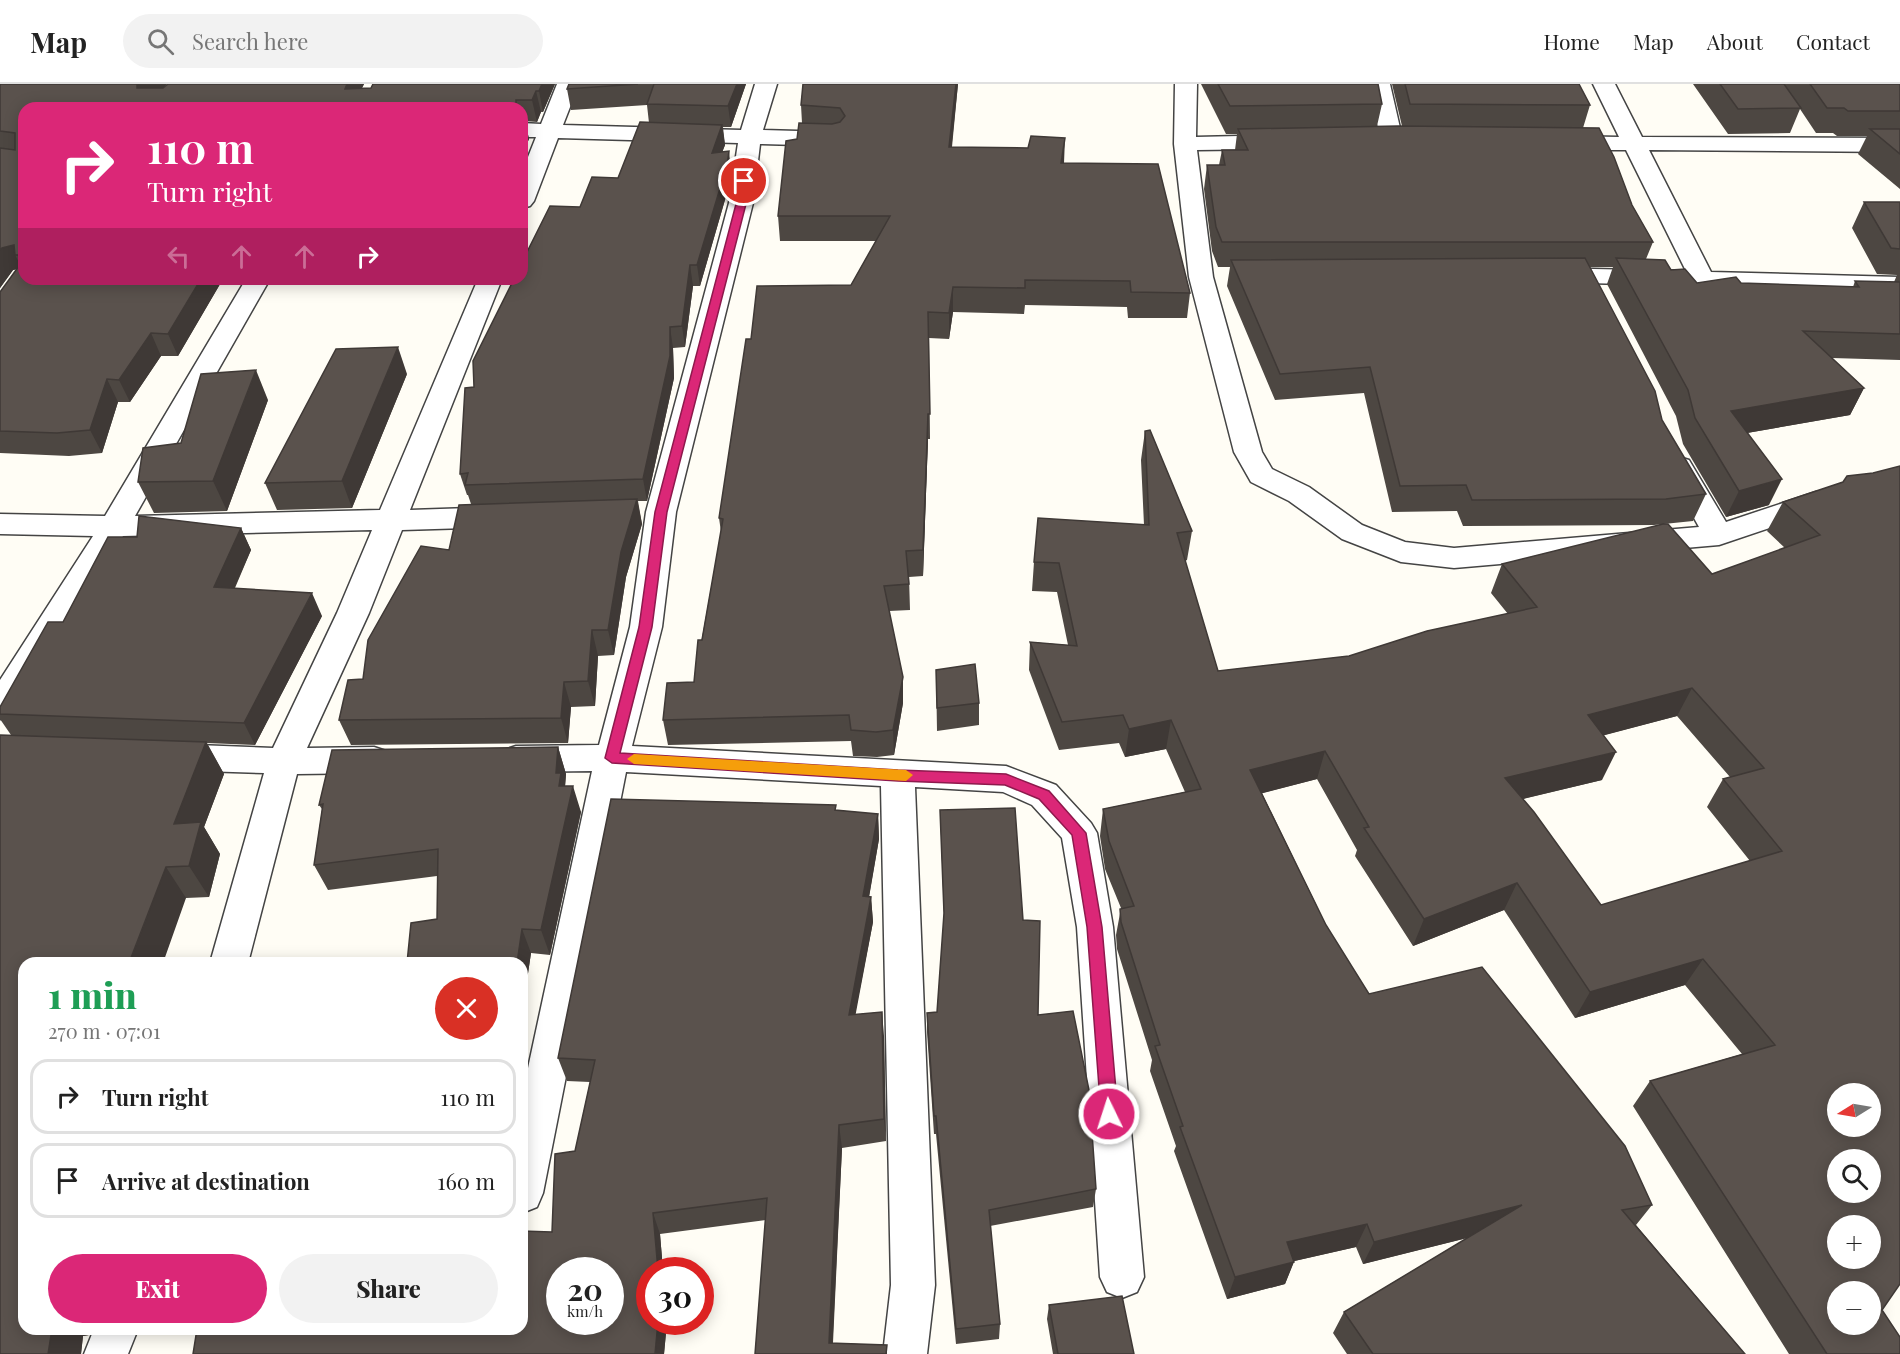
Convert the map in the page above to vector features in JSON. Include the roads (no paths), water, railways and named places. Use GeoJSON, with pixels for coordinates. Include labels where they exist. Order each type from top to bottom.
{"type":"FeatureCollection","features":[{"type":"Feature","properties":{"kind":"street"},"geometry":{"type":"LineString","coordinates":[[528,187],[568,84]]}},
{"type":"Feature","properties":{"kind":"street"},"geometry":{"type":"LineString","coordinates":[[528,1164],[612,758],[646,627],[649,512],[741,204],[750,135],[766,84]]}},
{"type":"Feature","properties":{"kind":"street"},"geometry":{"type":"LineString","coordinates":[[1186,84],[1185,144],[1248,452],[1261,475],[1299,494],[1352,532],[1401,552],[1454,558],[1719,535],[1816,502]]}},
{"type":"Feature","properties":{"kind":"street"},"geometry":{"type":"LineString","coordinates":[[1379,84],[1392,141]]}},
{"type":"Feature","properties":{"kind":"street"},"geometry":{"type":"LineString","coordinates":[[1604,84],[1701,278]]}},
{"type":"Feature","properties":{"kind":"street"},"geometry":{"type":"LineString","coordinates":[[528,130],[833,139]]}},
{"type":"Feature","properties":{"kind":"street"},"geometry":{"type":"LineString","coordinates":[[1542,142],[1634,144],[1804,136],[1900,145]]}},
{"type":"Feature","properties":{"kind":"street"},"geometry":{"type":"LineString","coordinates":[[1369,141],[1415,141]]}},
{"type":"Feature","properties":{"kind":"street"},"geometry":{"type":"LineString","coordinates":[[1185,144],[1300,142]]}},
{"type":"Feature","properties":{"kind":"street"},"geometry":{"type":"LineString","coordinates":[[1586,274],[1601,305]]}},
{"type":"Feature","properties":{"kind":"street"},"geometry":{"type":"LineString","coordinates":[[1527,275],[1586,274],[1900,284]]}},
{"type":"Feature","properties":{"kind":"street"},"geometry":{"type":"LineString","coordinates":[[0,707],[114,526],[254,285]]}},
{"type":"Feature","properties":{"kind":"street"},"geometry":{"type":"LineString","coordinates":[[231,957],[284,761],[353,613],[488,285]]}},
{"type":"Feature","properties":{"kind":"street"},"geometry":{"type":"LineString","coordinates":[[1667,445],[1719,535]]}},
{"type":"Feature","properties":{"kind":"street"},"geometry":{"type":"LineString","coordinates":[[0,524],[114,526],[520,516]]}},
{"type":"Feature","properties":{"kind":"street"},"geometry":{"type":"LineString","coordinates":[[142,756],[284,761],[401,760]]}},
{"type":"Feature","properties":{"kind":"street"},"geometry":{"type":"LineString","coordinates":[[483,759],[612,758],[1006,779],[1044,795],[1079,833],[1095,927],[1122,1277]]}},
{"type":"Feature","properties":{"kind":"street"},"geometry":{"type":"LineString","coordinates":[[898,775],[913,1285],[904,1354]]}},
{"type":"Feature","properties":{"kind":"street"},"geometry":{"type":"LineString","coordinates":[[106,1354],[114,1335]]}}]}
